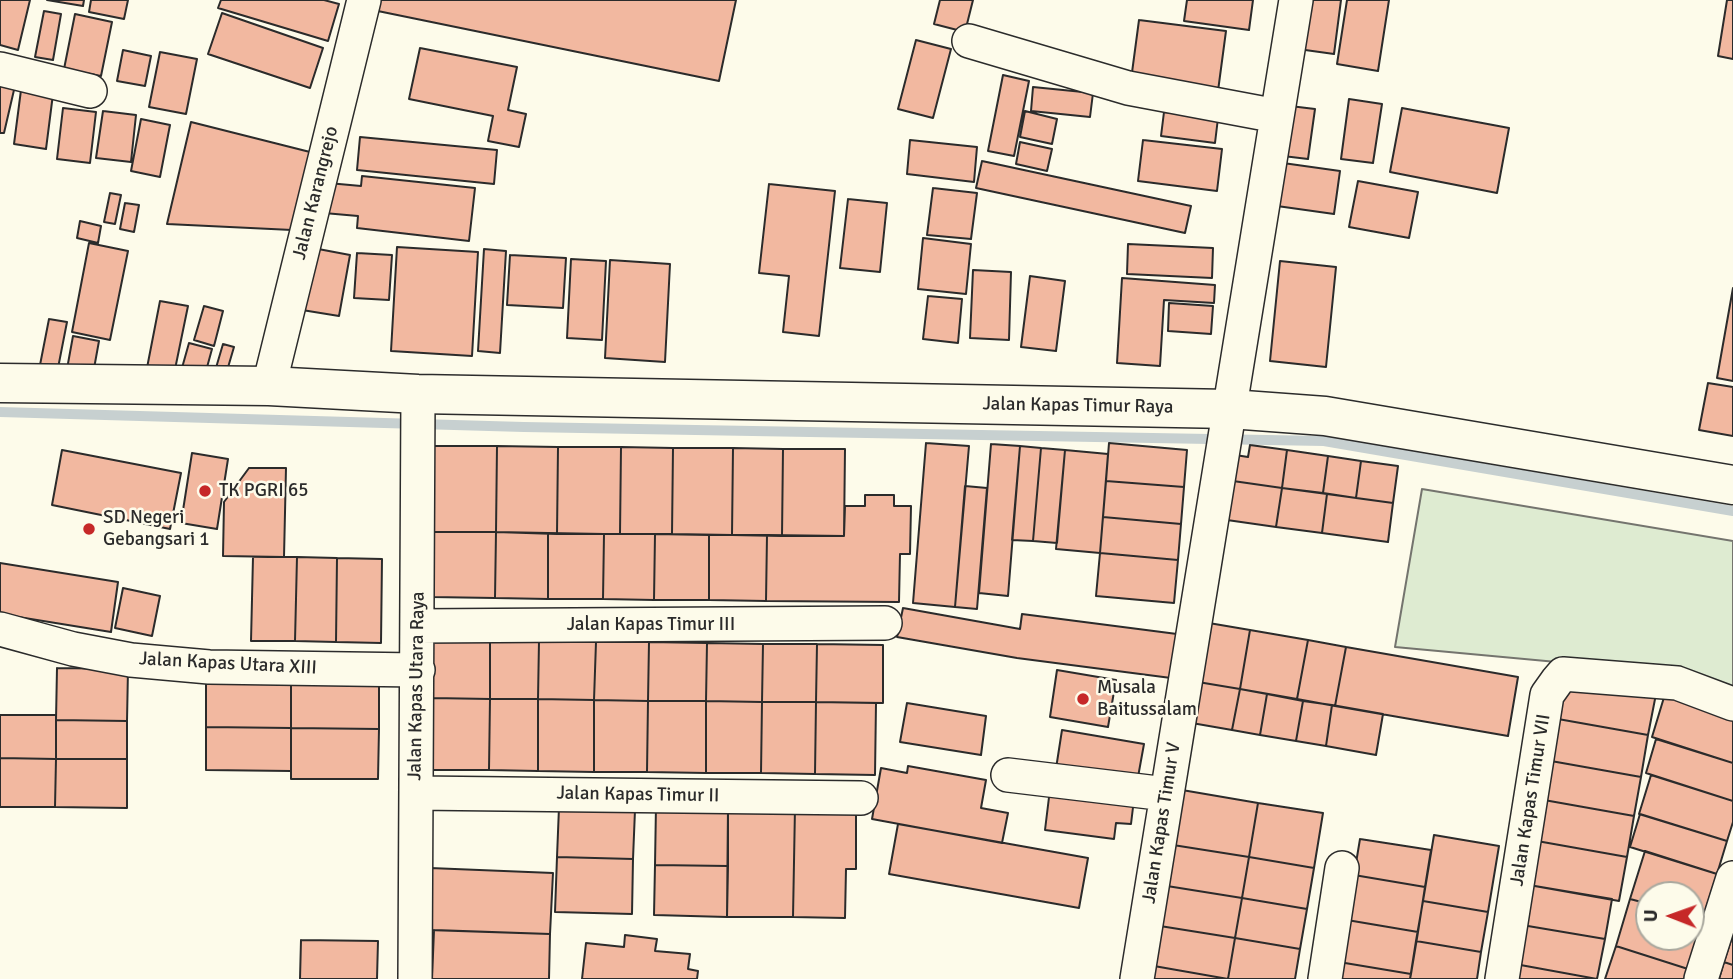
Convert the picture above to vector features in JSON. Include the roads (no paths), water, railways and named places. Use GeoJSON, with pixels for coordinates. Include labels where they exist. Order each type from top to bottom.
{"type":"FeatureCollection","features":[{"type":"Feature","properties":{"kind":"street","name":"Jalan Karangrejo"},"geometry":{"type":"LineString","coordinates":[[269,386],[364,0]]}},
{"type":"Feature","properties":{"kind":"street","name":"Jalan Kapas Timur V"},"geometry":{"type":"LineString","coordinates":[[1137,979],[1296,0]]}},
{"type":"Feature","properties":{"kind":"street"},"geometry":{"type":"LineString","coordinates":[[969,41],[1128,88],[1277,116]]}},
{"type":"Feature","properties":{"kind":"street"},"geometry":{"type":"LineString","coordinates":[[0,69],[90,91]]}},
{"type":"Feature","properties":{"kind":"street","name":"Jalan Kapas Timur Raya"},"geometry":{"type":"LineString","coordinates":[[0,383],[269,386],[418,401],[1325,416],[1733,485]]}},
{"type":"Feature","properties":{"kind":"street","name":"Jalan Kapas Utara Raya"},"geometry":{"type":"LineString","coordinates":[[415,979],[418,401]]}},
{"type":"Feature","properties":{"kind":"street","name":"Jalan Kapas Timur III"},"geometry":{"type":"LineString","coordinates":[[418,626],[885,623]]}},
{"type":"Feature","properties":{"kind":"street","name":"Jalan Kapas Utara XIII"},"geometry":{"type":"LineString","coordinates":[[0,628],[73,649],[131,660],[209,667],[418,670]]}},
{"type":"Feature","properties":{"kind":"street","name":"Jalan Kapas Timur VII"},"geometry":{"type":"LineString","coordinates":[[1502,979],[1547,695],[1557,681],[1563,674],[1677,683],[1733,704]]}},
{"type":"Feature","properties":{"kind":"street"},"geometry":{"type":"LineString","coordinates":[[1007,775],[1166,794]]}},
{"type":"Feature","properties":{"kind":"street","name":"Jalan Kapas Timur II"},"geometry":{"type":"LineString","coordinates":[[416,793],[861,797]]}},
{"type":"Feature","properties":{"kind":"street"},"geometry":{"type":"LineString","coordinates":[[1325,979],[1342,868]]}},
{"type":"Feature","properties":{"kind":"street"},"geometry":{"type":"LineString","coordinates":[[1701,979],[1733,878]]}},
{"type":"Feature","properties":{"kind":"waterway"},"geometry":{"type":"LineString","coordinates":[[0,412],[524,427],[1324,441],[1733,511]]}},
{"type":"Feature","properties":{"kind":"place","name":"TK PGRI 65"},"geometry":{"type":"Point","coordinates":[205,491]}},
{"type":"Feature","properties":{"kind":"place","name":"SD Negeri Gebangsari 1"},"geometry":{"type":"Point","coordinates":[89,529]}},
{"type":"Feature","properties":{"kind":"place","name":"Musala Baitussalam"},"geometry":{"type":"Point","coordinates":[1083,699]}}]}
